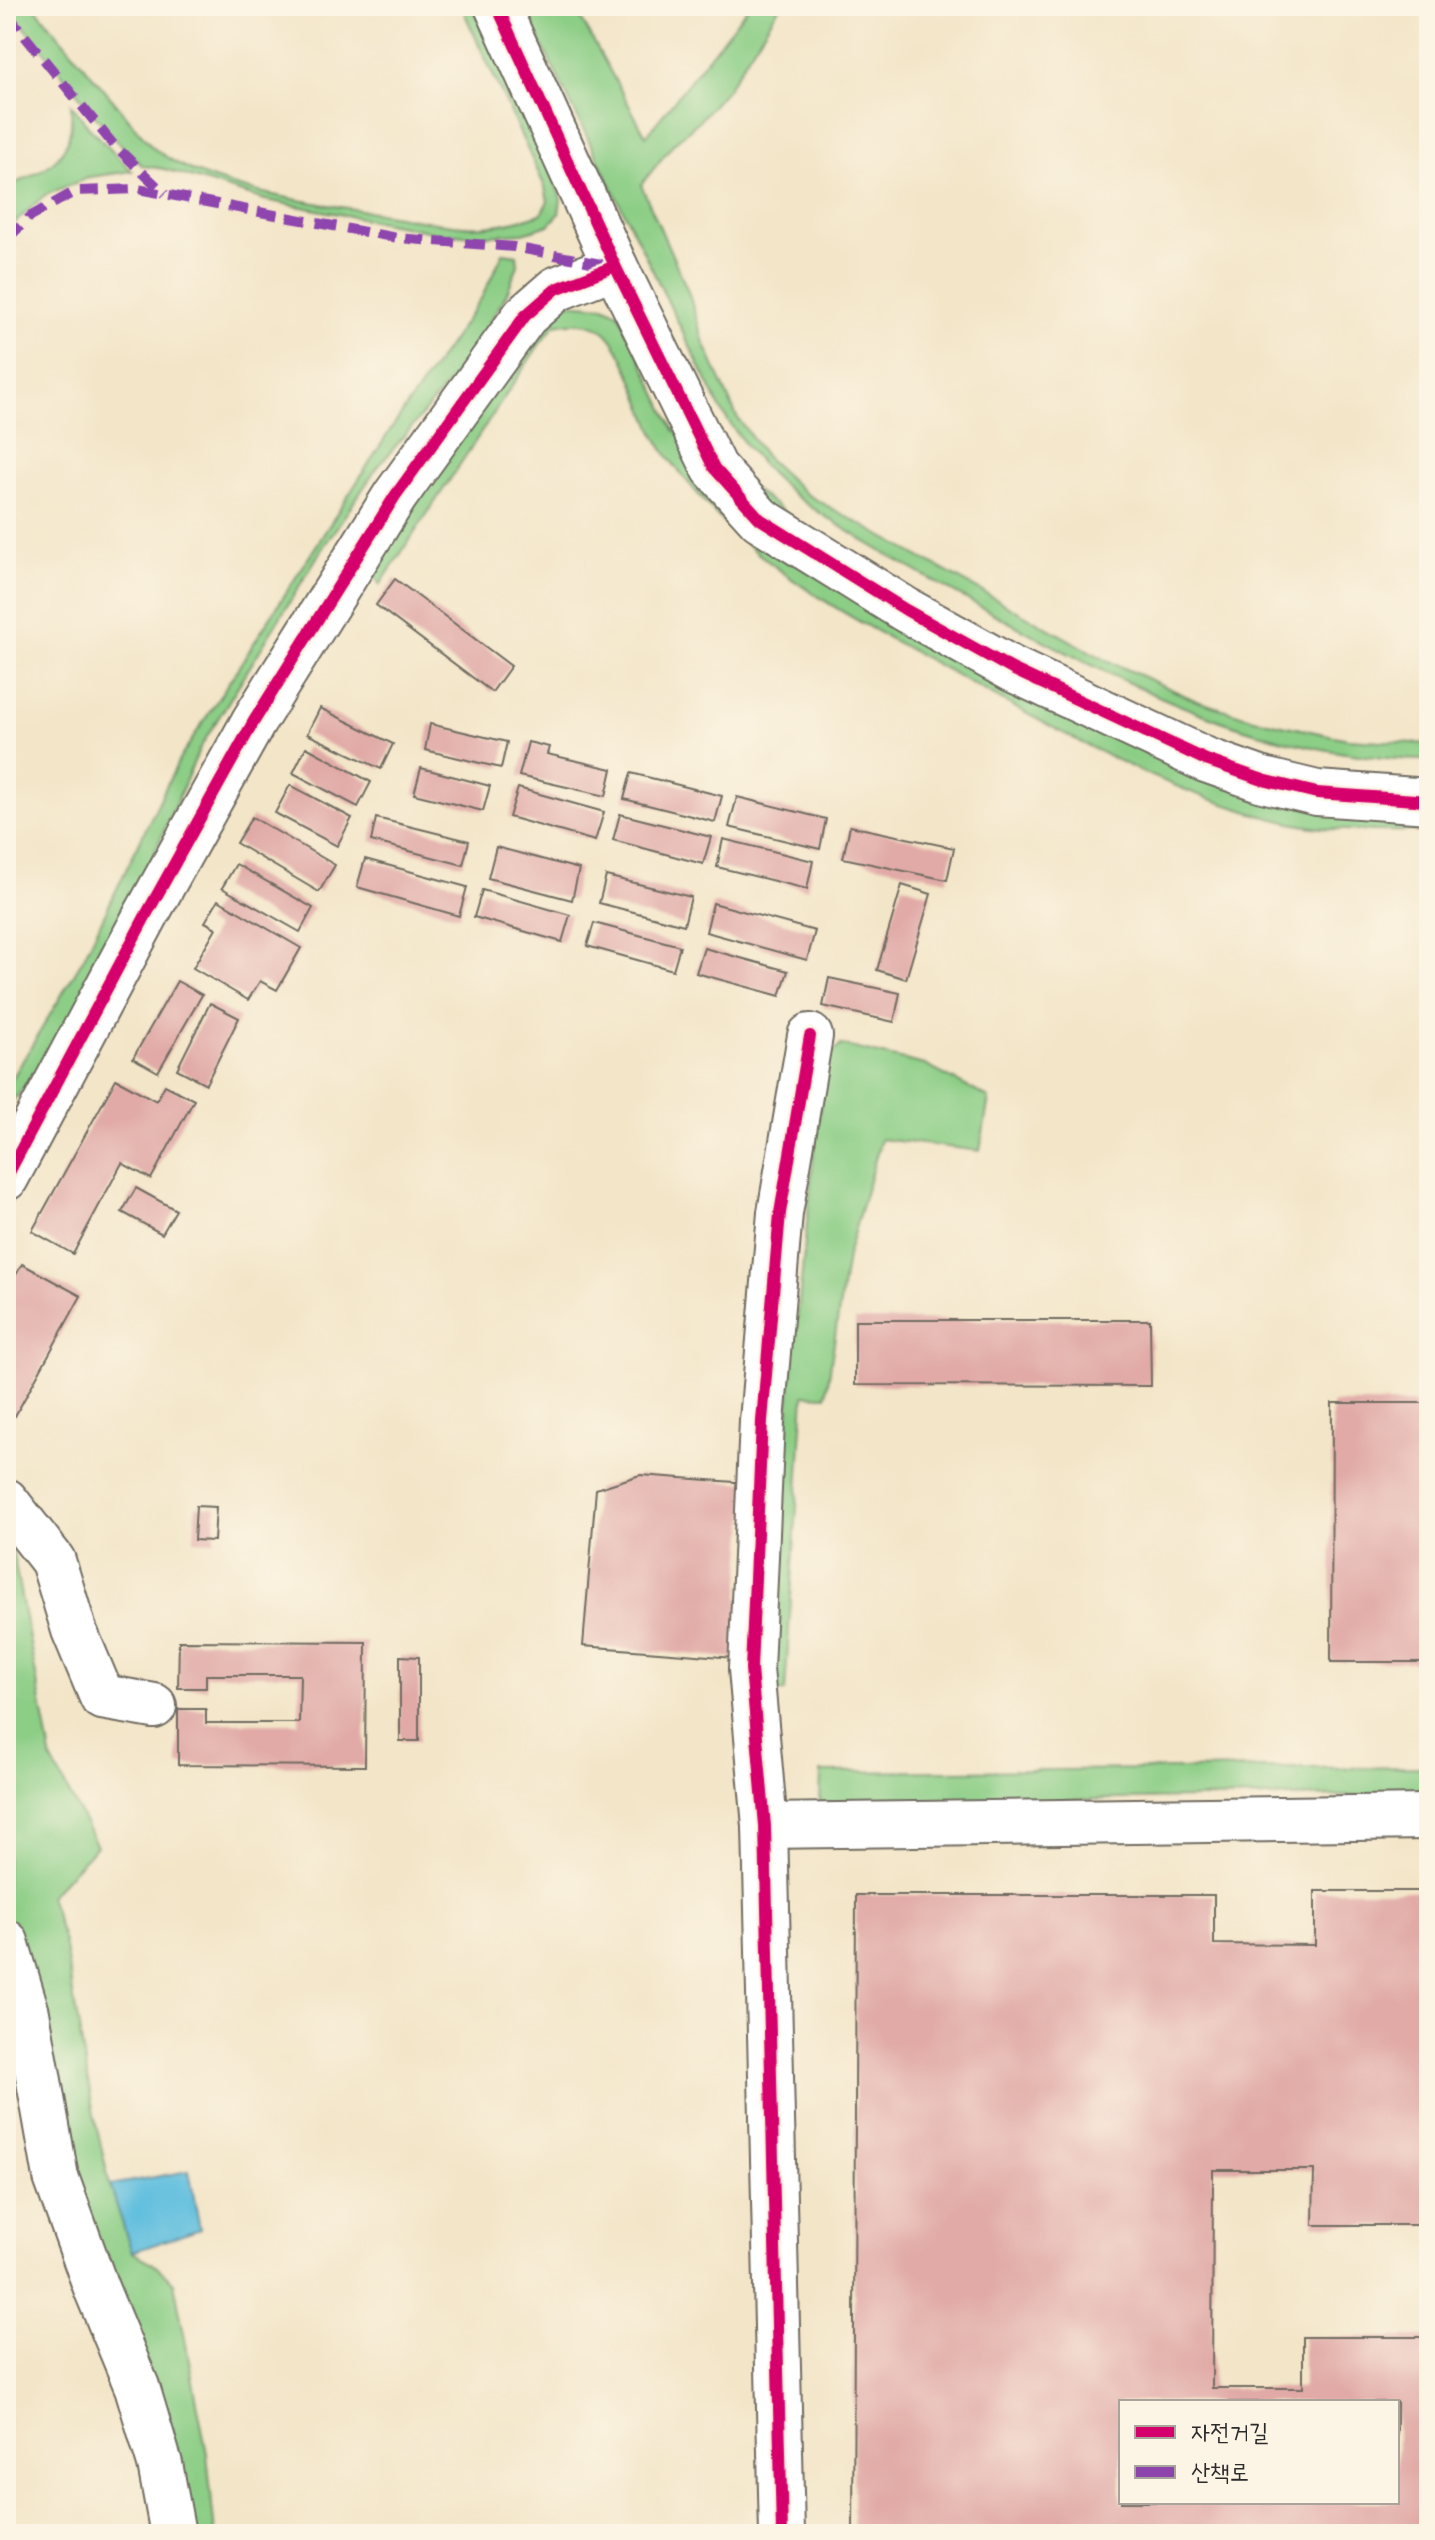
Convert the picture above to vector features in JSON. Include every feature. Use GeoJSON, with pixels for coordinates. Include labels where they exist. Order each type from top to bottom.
{"type":"FeatureCollection","features":[{"type":"Feature","properties":{"kind":"street"},"geometry":{"type":"LineString","coordinates":[[497,6],[615,266],[714,468],[760,519],[906,610],[1012,669],[1206,760],[1263,780],[1317,793],[1429,801]]}},
{"type":"Feature","properties":{"kind":"street"},"geometry":{"type":"LineString","coordinates":[[6,1178],[254,721],[395,496],[525,316],[556,289],[615,266]]}},
{"type":"Feature","properties":{"kind":"street"},"geometry":{"type":"LineString","coordinates":[[782,2534],[765,1826],[751,1669],[762,1421],[780,1213],[810,1036]]}},
{"type":"Feature","properties":{"kind":"street"},"geometry":{"type":"LineString","coordinates":[[6,1501],[53,1561],[74,1630],[102,1697],[154,1706]]}},
{"type":"Feature","properties":{"kind":"street"},"geometry":{"type":"LineString","coordinates":[[765,1826],[1429,1817]]}},
{"type":"Feature","properties":{"kind":"street"},"geometry":{"type":"LineString","coordinates":[[6,1942],[27,2013],[56,2177],[96,2288],[137,2387],[160,2464],[173,2534]]}},
{"type":"Feature","properties":{"kind":"green space"},"geometry":{"type":"Polygon","coordinates":[[[8,6],[34,6],[152,147],[201,174],[292,199],[452,225],[503,224],[541,214],[548,201],[545,187],[461,6],[472,6],[547,160],[561,199],[559,214],[549,225],[523,233],[474,236],[434,232],[265,200],[164,169],[143,166],[111,135],[8,6]]]}},
{"type":"Feature","properties":{"kind":"green space"},"geometry":{"type":"Polygon","coordinates":[[[523,6],[574,6],[646,136],[749,6],[780,6],[727,89],[700,120],[674,143],[641,185],[688,291],[704,343],[737,417],[766,457],[806,494],[1104,659],[1197,701],[1254,719],[1348,739],[1429,744],[1429,760],[1368,756],[1309,747],[1195,712],[1086,662],[962,597],[811,508],[790,491],[757,459],[721,410],[523,6]]]}},
{"type":"Feature","properties":{"kind":"green space"},"geometry":{"type":"Polygon","coordinates":[[[71,104],[92,131],[132,171],[90,177],[45,195],[6,231],[6,187],[47,167],[64,149],[69,137],[71,104]]]}},
{"type":"Feature","properties":{"kind":"green space"},"geometry":{"type":"Polygon","coordinates":[[[503,253],[517,255],[518,265],[506,295],[449,383],[377,468],[322,549],[200,748],[132,904],[47,1062],[6,1113],[6,1089],[83,959],[179,760],[389,432],[482,297],[503,253]]]}},
{"type":"Feature","properties":{"kind":"green space"},"geometry":{"type":"Polygon","coordinates":[[[566,303],[604,306],[619,313],[674,430],[1033,697],[1429,810],[1429,831],[1360,831],[1308,826],[1201,796],[1073,738],[848,615],[754,550],[699,495],[656,437],[618,349],[602,330],[591,325],[555,325],[380,585],[372,572],[535,316],[566,303]]]}},
{"type":"Feature","properties":{"kind":"green space"},"geometry":{"type":"Polygon","coordinates":[[[841,1045],[925,1065],[989,1098],[980,1151],[881,1139],[847,1256],[826,1396],[804,1395],[785,1692],[772,1693],[789,1402],[815,1142],[828,1057],[841,1045]]]}},
{"type":"Feature","properties":{"kind":"green space"},"geometry":{"type":"Polygon","coordinates":[[[6,1516],[52,1761],[97,1846],[49,1896],[64,1942],[94,2115],[110,2185],[132,2252],[151,2262],[174,2282],[207,2454],[215,2534],[179,2534],[6,1920],[6,1516]]]}},
{"type":"Feature","properties":{"kind":"green space"},"geometry":{"type":"Polygon","coordinates":[[[1429,1767],[1429,1795],[820,1803],[821,1772],[1429,1767]]]}},
{"type":"Feature","properties":{"kind":"water"},"geometry":{"type":"Polygon","coordinates":[[[189,2171],[200,2229],[132,2252],[110,2185],[189,2171]]]}},
{"type":"Feature","properties":{"kind":"building"},"geometry":{"type":"Polygon","coordinates":[[[395,579],[511,666],[492,692],[376,605],[395,579]]]}},
{"type":"Feature","properties":{"kind":"building"},"geometry":{"type":"Polygon","coordinates":[[[320,708],[393,744],[381,769],[307,734],[320,708]]]}},
{"type":"Feature","properties":{"kind":"building"},"geometry":{"type":"Polygon","coordinates":[[[430,724],[507,742],[501,768],[425,750],[430,724]]]}},
{"type":"Feature","properties":{"kind":"building"},"geometry":{"type":"Polygon","coordinates":[[[528,742],[549,747],[547,754],[612,769],[606,796],[519,776],[528,742]]]}},
{"type":"Feature","properties":{"kind":"building"},"geometry":{"type":"Polygon","coordinates":[[[306,747],[371,782],[358,807],[293,773],[306,747]]]}},
{"type":"Feature","properties":{"kind":"building"},"geometry":{"type":"Polygon","coordinates":[[[421,768],[490,786],[483,811],[414,794],[421,768]]]}},
{"type":"Feature","properties":{"kind":"building"},"geometry":{"type":"Polygon","coordinates":[[[631,773],[722,796],[715,822],[624,799],[631,773]]]}},
{"type":"Feature","properties":{"kind":"building"},"geometry":{"type":"Polygon","coordinates":[[[290,785],[352,818],[337,846],[275,813],[290,785]]]}},
{"type":"Feature","properties":{"kind":"building"},"geometry":{"type":"Polygon","coordinates":[[[518,788],[604,812],[595,841],[509,817],[518,788]]]}},
{"type":"Feature","properties":{"kind":"building"},"geometry":{"type":"Polygon","coordinates":[[[737,797],[826,819],[820,849],[729,827],[737,797]]]}},
{"type":"Feature","properties":{"kind":"building"},"geometry":{"type":"Polygon","coordinates":[[[620,814],[711,837],[703,864],[613,840],[620,814]]]}},
{"type":"Feature","properties":{"kind":"building"},"geometry":{"type":"Polygon","coordinates":[[[252,817],[335,865],[319,892],[236,843],[252,817]]]}},
{"type":"Feature","properties":{"kind":"building"},"geometry":{"type":"Polygon","coordinates":[[[376,818],[469,841],[463,865],[371,841],[376,818]]]}},
{"type":"Feature","properties":{"kind":"building"},"geometry":{"type":"Polygon","coordinates":[[[850,826],[954,848],[947,880],[843,858],[850,826]]]}},
{"type":"Feature","properties":{"kind":"building"},"geometry":{"type":"Polygon","coordinates":[[[723,839],[813,861],[807,889],[717,867],[723,839]]]}},
{"type":"Feature","properties":{"kind":"building"},"geometry":{"type":"Polygon","coordinates":[[[496,847],[579,869],[572,900],[488,878],[496,847]]]}},
{"type":"Feature","properties":{"kind":"building"},"geometry":{"type":"Polygon","coordinates":[[[365,859],[467,887],[459,916],[357,887],[365,859]]]}},
{"type":"Feature","properties":{"kind":"building"},"geometry":{"type":"Polygon","coordinates":[[[236,864],[313,908],[300,932],[222,888],[236,864]]]}},
{"type":"Feature","properties":{"kind":"building"},"geometry":{"type":"Polygon","coordinates":[[[606,876],[691,897],[684,925],[599,903],[606,876]]]}},
{"type":"Feature","properties":{"kind":"building"},"geometry":{"type":"Polygon","coordinates":[[[902,885],[931,894],[906,979],[877,970],[902,885]]]}},
{"type":"Feature","properties":{"kind":"building"},"geometry":{"type":"Polygon","coordinates":[[[482,890],[570,915],[562,942],[474,917],[482,890]]]}},
{"type":"Feature","properties":{"kind":"building"},"geometry":{"type":"Polygon","coordinates":[[[218,900],[301,948],[277,990],[260,981],[248,1000],[193,968],[216,928],[205,922],[218,900]]]}},
{"type":"Feature","properties":{"kind":"building"},"geometry":{"type":"Polygon","coordinates":[[[713,903],[815,931],[807,960],[706,932],[713,903]]]}},
{"type":"Feature","properties":{"kind":"building"},"geometry":{"type":"Polygon","coordinates":[[[594,923],[680,946],[673,970],[587,946],[594,923]]]}},
{"type":"Feature","properties":{"kind":"building"},"geometry":{"type":"Polygon","coordinates":[[[704,948],[788,971],[780,996],[696,973],[704,948]]]}},
{"type":"Feature","properties":{"kind":"building"},"geometry":{"type":"Polygon","coordinates":[[[829,978],[900,993],[894,1022],[823,1006],[829,978]]]}},
{"type":"Feature","properties":{"kind":"building"},"geometry":{"type":"Polygon","coordinates":[[[177,981],[202,995],[158,1072],[133,1058],[177,981]]]}},
{"type":"Feature","properties":{"kind":"building"},"geometry":{"type":"Polygon","coordinates":[[[210,1003],[239,1018],[206,1084],[177,1069],[210,1003]]]}},
{"type":"Feature","properties":{"kind":"building"},"geometry":{"type":"Polygon","coordinates":[[[116,1079],[156,1101],[165,1085],[194,1100],[151,1179],[122,1163],[73,1254],[32,1231],[116,1079]]]}},
{"type":"Feature","properties":{"kind":"building"},"geometry":{"type":"Polygon","coordinates":[[[136,1188],[176,1210],[162,1234],[122,1212],[136,1188]]]}},
{"type":"Feature","properties":{"kind":"building"},"geometry":{"type":"Polygon","coordinates":[[[22,1264],[81,1296],[15,1416],[6,1412],[6,1293],[22,1264]]]}},
{"type":"Feature","properties":{"kind":"building"},"geometry":{"type":"Polygon","coordinates":[[[855,1320],[1150,1320],[1151,1386],[855,1385],[855,1320]]]}},
{"type":"Feature","properties":{"kind":"building"},"geometry":{"type":"Polygon","coordinates":[[[1332,1403],[1429,1403],[1429,1662],[1331,1662],[1332,1403]]]}},
{"type":"Feature","properties":{"kind":"building"},"geometry":{"type":"Polygon","coordinates":[[[640,1475],[748,1483],[734,1658],[583,1646],[596,1489],[640,1475]]]}},
{"type":"Feature","properties":{"kind":"building"},"geometry":{"type":"Polygon","coordinates":[[[196,1506],[216,1507],[214,1541],[194,1540],[196,1506]]]}},
{"type":"Feature","properties":{"kind":"building"},"geometry":{"type":"Polygon","coordinates":[[[179,1641],[366,1642],[365,1766],[178,1765],[178,1709],[206,1709],[206,1723],[299,1723],[300,1675],[206,1675],[206,1688],[178,1688],[179,1641]]]}},
{"type":"Feature","properties":{"kind":"building"},"geometry":{"type":"Polygon","coordinates":[[[400,1656],[419,1657],[419,1741],[400,1741],[400,1656]]]}},
{"type":"Feature","properties":{"kind":"building"},"geometry":{"type":"Polygon","coordinates":[[[1315,1891],[1429,1891],[1429,2225],[1313,2225],[1314,2170],[1213,2170],[1212,2388],[1303,2388],[1303,2337],[1429,2337],[1429,2534],[853,2534],[856,1895],[1214,1895],[1214,1944],[1315,1945],[1315,1891]]]}},
{"type":"Feature","properties":{"kind":"marked path"},"geometry":{"type":"LineString","coordinates":[[6,13],[112,143],[165,194]]}},
{"type":"Feature","properties":{"kind":"marked path"},"geometry":{"type":"LineString","coordinates":[[6,240],[31,216],[76,191],[138,189],[397,238],[514,247],[611,266]]}},
{"type":"Feature","properties":{"kind":"cycle path"},"geometry":{"type":"LineString","coordinates":[[497,6],[615,266],[714,468],[760,519],[906,610],[1012,669],[1206,760],[1263,780],[1317,793],[1429,801]]}},
{"type":"Feature","properties":{"kind":"cycle path"},"geometry":{"type":"LineString","coordinates":[[6,1178],[254,721],[395,496],[525,316],[556,289],[615,266]]}},
{"type":"Feature","properties":{"kind":"cycle path"},"geometry":{"type":"LineString","coordinates":[[782,2534],[765,1826],[751,1669],[762,1421],[780,1213],[810,1036]]}}]}
